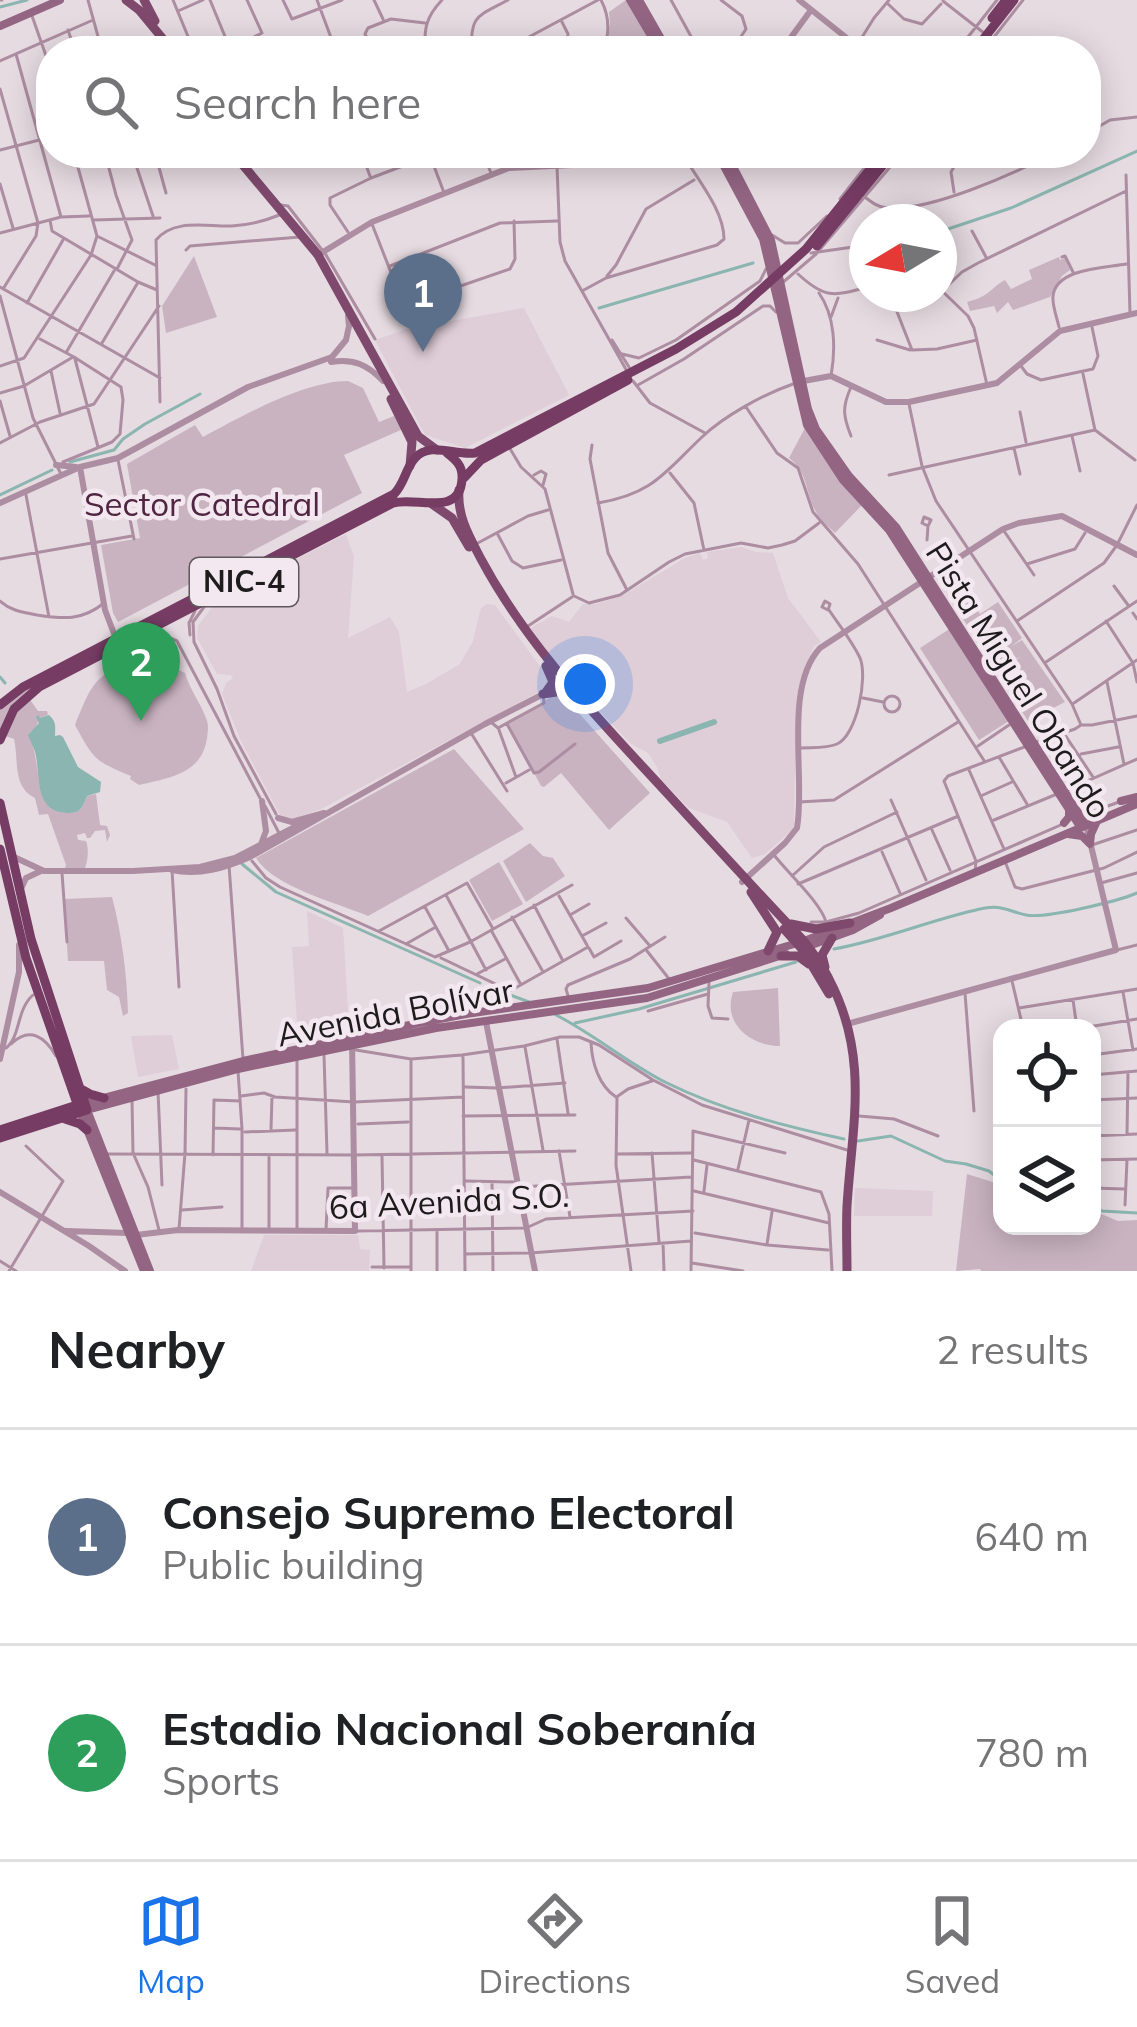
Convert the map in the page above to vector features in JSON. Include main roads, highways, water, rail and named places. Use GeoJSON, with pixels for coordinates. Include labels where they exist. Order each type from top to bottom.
{"type":"FeatureCollection","features":[{"type":"Feature","properties":{"kind":"highway"},"geometry":{"type":"LineString","coordinates":[[981,36],[1010,0]]}},
{"type":"Feature","properties":{"kind":"highway","name":"NIC-4"},"geometry":{"type":"LineString","coordinates":[[0,740],[22,699],[55,676],[394,494],[421,453],[475,453],[632,377],[736,312],[777,282],[846,202],[861,194],[872,168]]}},
{"type":"Feature","properties":{"kind":"highway","name":"NIC-4"},"geometry":{"type":"LineString","coordinates":[[117,643],[393,503],[448,501],[475,464],[721,328],[814,253],[884,168]]}},
{"type":"Feature","properties":{"kind":"highway"},"geometry":{"type":"LineString","coordinates":[[818,225],[846,202]]}},
{"type":"Feature","properties":{"kind":"highway"},"geometry":{"type":"LineString","coordinates":[[440,450],[459,464],[460,486]]}},
{"type":"Feature","properties":{"kind":"highway"},"geometry":{"type":"LineString","coordinates":[[409,468],[411,490],[430,504]]}},
{"type":"Feature","properties":{"kind":"highway","name":"NIC-4"},"geometry":{"type":"LineString","coordinates":[[0,706],[22,688],[55,676]]}},
{"type":"Feature","properties":{"kind":"highway"},"geometry":{"type":"LineString","coordinates":[[0,803],[16,872],[11,878],[17,923],[82,1108]]}},
{"type":"Feature","properties":{"kind":"highway"},"geometry":{"type":"LineString","coordinates":[[0,849],[71,1081],[59,1115],[91,1130]]}},
{"type":"Feature","properties":{"kind":"highway"},"geometry":{"type":"LineString","coordinates":[[31,939],[38,992]]}},
{"type":"Feature","properties":{"kind":"highway"},"geometry":{"type":"LineString","coordinates":[[71,1081],[105,1101]]}},
{"type":"Feature","properties":{"kind":"highway","name":"Avenida Bolívar"},"geometry":{"type":"LineString","coordinates":[[0,1134],[82,1108]]}},
{"type":"Feature","properties":{"kind":"main road"},"geometry":{"type":"LineString","coordinates":[[0,26],[47,1],[60,0]]}},
{"type":"Feature","properties":{"kind":"main road"},"geometry":{"type":"LineString","coordinates":[[126,0],[161,36]]}},
{"type":"Feature","properties":{"kind":"main road"},"geometry":{"type":"LineString","coordinates":[[144,0],[165,36]]}},
{"type":"Feature","properties":{"kind":"main road"},"geometry":{"type":"LineString","coordinates":[[634,0],[655,36]]}},
{"type":"Feature","properties":{"kind":"main road"},"geometry":{"type":"LineString","coordinates":[[245,168],[320,253],[418,436],[440,450]]}},
{"type":"Feature","properties":{"kind":"main road","name":"Pista Miguel Obando"},"geometry":{"type":"LineString","coordinates":[[730,168],[762,226],[798,382]]}},
{"type":"Feature","properties":{"kind":"main road"},"geometry":{"type":"LineString","coordinates":[[302,236],[412,442],[409,468]]}},
{"type":"Feature","properties":{"kind":"main road"},"geometry":{"type":"LineString","coordinates":[[320,253],[326,276]]}},
{"type":"Feature","properties":{"kind":"main road","name":"Pista Miguel Obando"},"geometry":{"type":"LineString","coordinates":[[777,282],[780,316],[816,429],[849,476],[896,527],[1031,744]]}},
{"type":"Feature","properties":{"kind":"main road"},"geometry":{"type":"LineString","coordinates":[[460,486],[459,512],[474,545],[524,629],[575,700],[784,920],[824,976],[847,1024],[855,1065],[845,1271]]}},
{"type":"Feature","properties":{"kind":"main road"},"geometry":{"type":"LineString","coordinates":[[430,504],[452,518],[500,602],[546,666],[744,881],[777,932],[768,951]]}},
{"type":"Feature","properties":{"kind":"main road","name":"Pista Miguel Obando"},"geometry":{"type":"LineString","coordinates":[[926,579],[1081,822]]}},
{"type":"Feature","properties":{"kind":"main road"},"geometry":{"type":"LineString","coordinates":[[546,666],[553,682],[543,694],[563,691],[575,700]]}},
{"type":"Feature","properties":{"kind":"main road"},"geometry":{"type":"LineString","coordinates":[[0,695],[22,688]]}},
{"type":"Feature","properties":{"kind":"main road","name":"Pista Miguel Obando"},"geometry":{"type":"LineString","coordinates":[[1063,791],[1081,822]]}},
{"type":"Feature","properties":{"kind":"main road"},"geometry":{"type":"LineString","coordinates":[[803,945],[853,930],[910,895],[975,874],[1004,854],[1028,849],[1065,828],[1137,799]]}},
{"type":"Feature","properties":{"kind":"main road"},"geometry":{"type":"LineString","coordinates":[[1121,801],[1137,799]]}},
{"type":"Feature","properties":{"kind":"main road"},"geometry":{"type":"LineString","coordinates":[[1028,849],[1137,799]]}},
{"type":"Feature","properties":{"kind":"main road"},"geometry":{"type":"LineString","coordinates":[[1065,828],[1069,806]]}},
{"type":"Feature","properties":{"kind":"main road"},"geometry":{"type":"LineString","coordinates":[[1065,828],[1090,845],[1098,820]]}},
{"type":"Feature","properties":{"kind":"main road"},"geometry":{"type":"LineString","coordinates":[[751,892],[803,945]]}},
{"type":"Feature","properties":{"kind":"main road"},"geometry":{"type":"LineString","coordinates":[[803,945],[891,908]]}},
{"type":"Feature","properties":{"kind":"main road"},"geometry":{"type":"LineString","coordinates":[[784,920],[808,928],[850,923]]}},
{"type":"Feature","properties":{"kind":"main road"},"geometry":{"type":"LineString","coordinates":[[832,938],[822,955],[824,976],[849,1052],[852,1087],[842,1214],[845,1271]]}},
{"type":"Feature","properties":{"kind":"main road","name":"Avenida Bolívar"},"geometry":{"type":"LineString","coordinates":[[82,1108],[240,1065],[623,993],[803,945]]}},
{"type":"Feature","properties":{"kind":"main road","name":"Avenida Bolívar"},"geometry":{"type":"LineString","coordinates":[[105,1101],[240,1065],[352,1045],[473,1013],[526,1006],[554,1011],[709,987],[803,945]]}},
{"type":"Feature","properties":{"kind":"main road"},"geometry":{"type":"LineString","coordinates":[[781,956],[798,956],[824,976]]}},
{"type":"Feature","properties":{"kind":"main road"},"geometry":{"type":"LineString","coordinates":[[709,987],[712,971],[726,964]]}},
{"type":"Feature","properties":{"kind":"main road"},"geometry":{"type":"LineString","coordinates":[[683,977],[704,974],[709,987]]}},
{"type":"Feature","properties":{"kind":"main road"},"geometry":{"type":"LineString","coordinates":[[473,1013],[486,1020],[499,1009]]}},
{"type":"Feature","properties":{"kind":"main road"},"geometry":{"type":"LineString","coordinates":[[105,1101],[91,1130],[148,1270]]}},
{"type":"Feature","properties":{"kind":"main road"},"geometry":{"type":"LineString","coordinates":[[82,1108],[122,1217],[148,1270]]}},
{"type":"Feature","properties":{"kind":"main road"},"geometry":{"type":"LineString","coordinates":[[116,1201],[132,1234]]}},
{"type":"Feature","properties":{"kind":"waterway"},"geometry":{"type":"LineString","coordinates":[[0,7],[27,0]]}},
{"type":"Feature","properties":{"kind":"waterway"},"geometry":{"type":"LineString","coordinates":[[1101,167],[1137,151]]}},
{"type":"Feature","properties":{"kind":"waterway"},"geometry":{"type":"LineString","coordinates":[[957,226],[1011,208],[1099,168]]}},
{"type":"Feature","properties":{"kind":"waterway"},"geometry":{"type":"LineString","coordinates":[[599,308],[753,263]]}},
{"type":"Feature","properties":{"kind":"waterway"},"geometry":{"type":"LineString","coordinates":[[70,462],[114,450],[145,424],[200,394]]}},
{"type":"Feature","properties":{"kind":"waterway"},"geometry":{"type":"LineString","coordinates":[[0,495],[52,470]]}},
{"type":"Feature","properties":{"kind":"waterway"},"geometry":{"type":"LineString","coordinates":[[0,677],[5,683]]}},
{"type":"Feature","properties":{"kind":"waterway"},"geometry":{"type":"LineString","coordinates":[[660,741],[714,722]]}},
{"type":"Feature","properties":{"kind":"waterway"},"geometry":{"type":"LineString","coordinates":[[242,864],[276,892],[480,983]]}},
{"type":"Feature","properties":{"kind":"waterway"},"geometry":{"type":"LineString","coordinates":[[834,949],[987,908],[1049,914],[1137,893]]}},
{"type":"Feature","properties":{"kind":"waterway"},"geometry":{"type":"LineString","coordinates":[[575,1023],[796,962]]}},
{"type":"Feature","properties":{"kind":"waterway"},"geometry":{"type":"LineString","coordinates":[[494,989],[529,1002]]}},
{"type":"Feature","properties":{"kind":"waterway"},"geometry":{"type":"LineString","coordinates":[[556,1015],[688,1093],[844,1139]]}},
{"type":"Feature","properties":{"kind":"waterway"},"geometry":{"type":"LineString","coordinates":[[858,1141],[891,1136],[945,1161],[993,1174]]}},
{"type":"Feature","properties":{"kind":"waterway"},"geometry":{"type":"LineString","coordinates":[[1101,1210],[1137,1213]]}},
{"type":"Feature","properties":{"kind":"place","name":"Consejo Supremo Electoral"},"geometry":{"type":"Point","coordinates":[423,352]}},
{"type":"Feature","properties":{"kind":"place","name":"Estadio Nacional Soberanía"},"geometry":{"type":"Point","coordinates":[141,721]}},
{"type":"Feature","properties":{"kind":"park label","name":"Sector Catedral"},"geometry":{"type":"Point","coordinates":[202,504]}}]}
